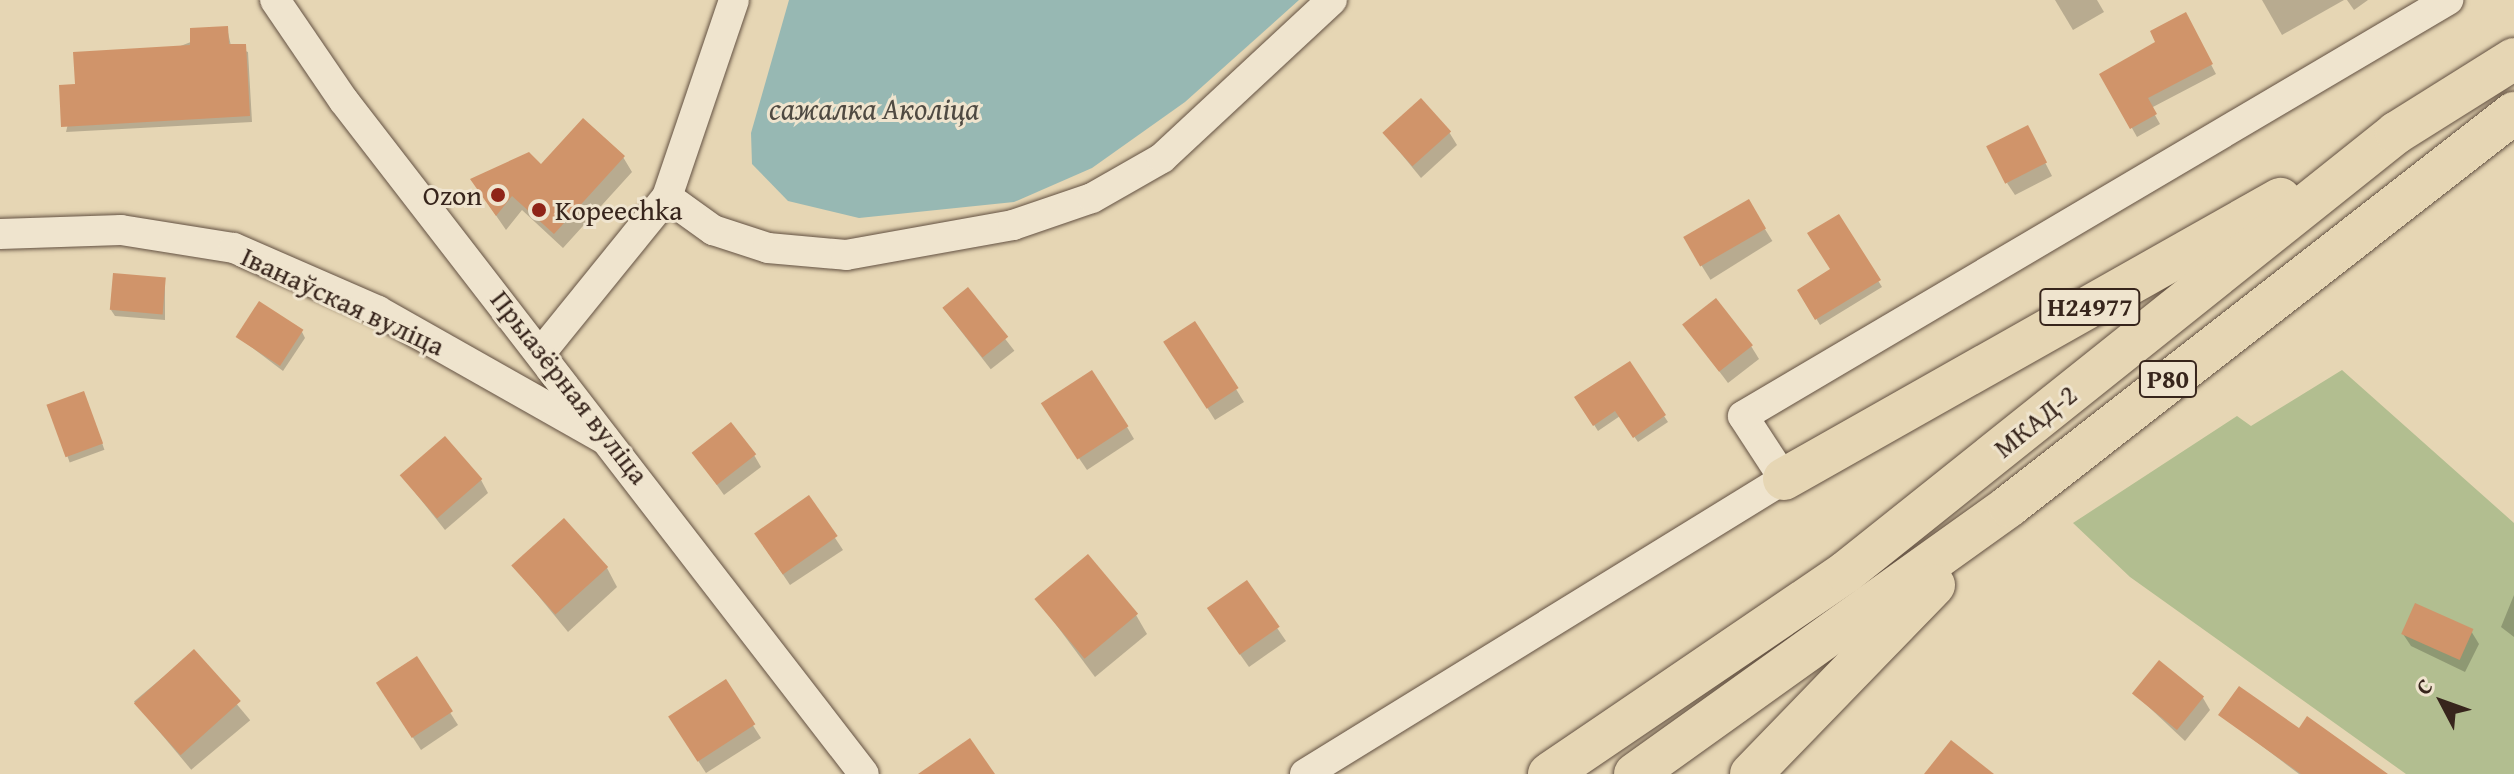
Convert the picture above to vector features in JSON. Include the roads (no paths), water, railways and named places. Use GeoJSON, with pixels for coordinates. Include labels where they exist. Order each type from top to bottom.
{"type":"FeatureCollection","features":[{"type":"Feature","properties":{"kind":"highway","name":"МКАД-2"},"geometry":{"type":"LineString","coordinates":[[1549,774],[1846,572],[2396,133],[2514,59]]}},
{"type":"Feature","properties":{"kind":"highway","name":"Р80"},"geometry":{"type":"LineString","coordinates":[[1635,774],[2009,506],[2514,113]]}},
{"type":"Feature","properties":{"kind":"highway","name":"Н24977"},"geometry":{"type":"LineString","coordinates":[[1784,479],[2396,133]]}},
{"type":"Feature","properties":{"kind":"highway"},"geometry":{"type":"LineString","coordinates":[[1751,774],[2009,506]]}},
{"type":"Feature","properties":{"kind":"street","name":"Прыазёрная вуліца"},"geometry":{"type":"LineString","coordinates":[[275,0],[344,101],[543,350],[864,774]]}},
{"type":"Feature","properties":{"kind":"street"},"geometry":{"type":"LineString","coordinates":[[543,350],[667,197],[734,0]]}},
{"type":"Feature","properties":{"kind":"street"},"geometry":{"type":"LineString","coordinates":[[667,197],[713,230],[754,244],[846,255],[1013,225],[1092,198],[1162,158],[1332,0]]}},
{"type":"Feature","properties":{"kind":"street"},"geometry":{"type":"LineString","coordinates":[[1784,479],[1743,416],[2448,0]]}},
{"type":"Feature","properties":{"kind":"street","name":"Іванаўская вуліца"},"geometry":{"type":"LineString","coordinates":[[0,234],[121,230],[234,248],[378,311],[616,446]]}},
{"type":"Feature","properties":{"kind":"street","name":"Н24977"},"geometry":{"type":"LineString","coordinates":[[1305,774],[1784,479]]}},
{"type":"Feature","properties":{"kind":"water","name":"сажалка Аколіца"},"geometry":{"type":"Polygon","coordinates":[[[789,0],[1299,0],[1185,102],[1092,168],[1014,202],[859,218],[788,201],[752,164],[751,133],[789,0]]]}},
{"type":"Feature","properties":{"kind":"place","name":"Ozon"},"geometry":{"type":"Point","coordinates":[498,195]}},
{"type":"Feature","properties":{"kind":"place","name":"Kopeechka"},"geometry":{"type":"Point","coordinates":[539,210]}}]}
